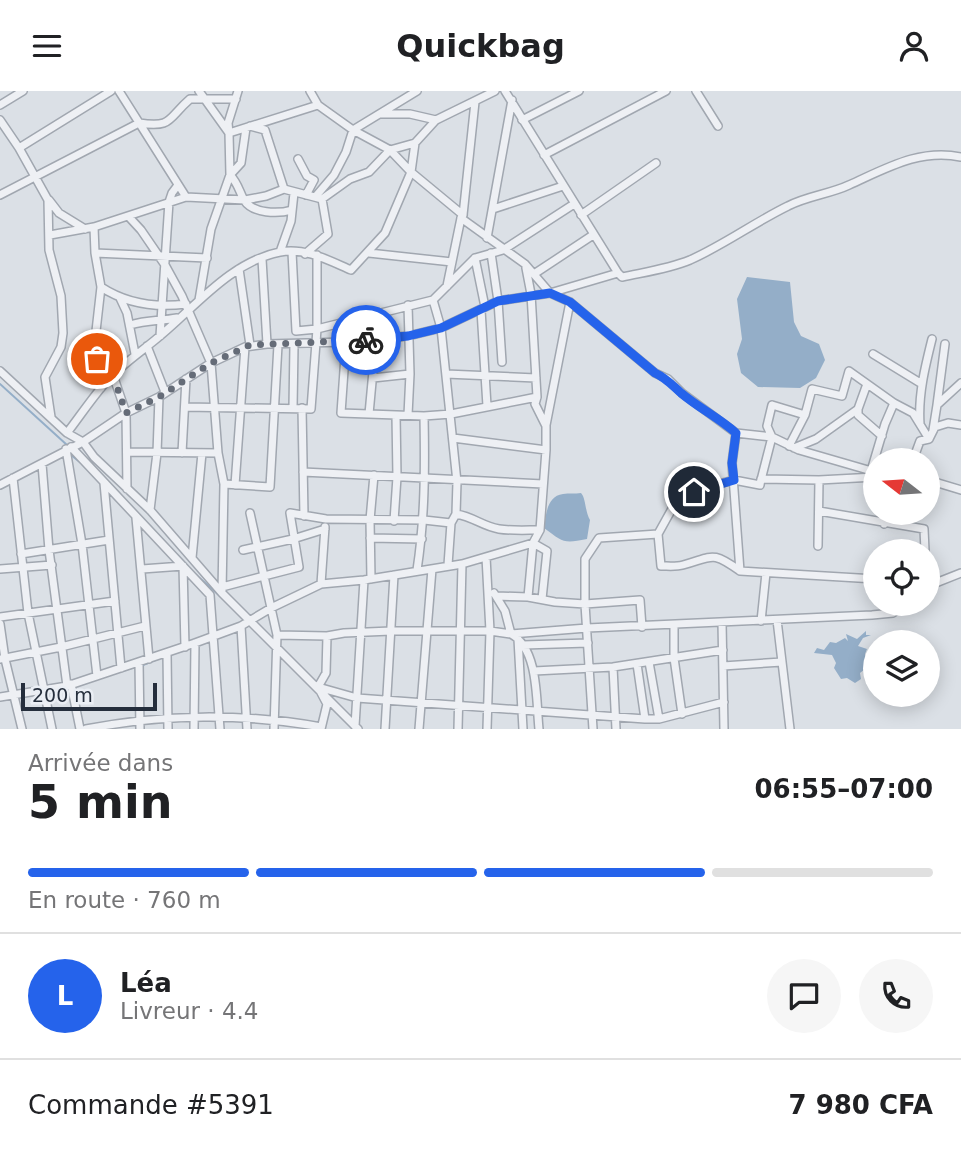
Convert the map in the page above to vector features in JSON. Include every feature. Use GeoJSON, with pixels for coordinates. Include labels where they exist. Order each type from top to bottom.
{"type":"FeatureCollection","features":[{"type":"Feature","properties":{"kind":"street"},"geometry":{"type":"LineString","coordinates":[[0,105],[23,91]]}},
{"type":"Feature","properties":{"kind":"street"},"geometry":{"type":"LineString","coordinates":[[19,148],[111,91]]}},
{"type":"Feature","properties":{"kind":"street"},"geometry":{"type":"LineString","coordinates":[[119,91],[186,197]]}},
{"type":"Feature","properties":{"kind":"street"},"geometry":{"type":"LineString","coordinates":[[199,91],[229,133]]}},
{"type":"Feature","properties":{"kind":"street"},"geometry":{"type":"LineString","coordinates":[[310,91],[318,105],[354,130],[390,150],[462,217],[525,264],[550,293],[570,302],[655,373],[668,379],[682,393],[736,433],[772,437],[792,447],[863,470]]}},
{"type":"Feature","properties":{"kind":"street"},"geometry":{"type":"LineString","coordinates":[[305,254],[328,235],[319,197],[334,175],[354,130],[417,91]]}},
{"type":"Feature","properties":{"kind":"street"},"geometry":{"type":"LineString","coordinates":[[50,235],[94,227],[186,197],[244,200],[284,189],[319,197],[369,171],[390,150],[415,142],[436,120],[495,91]]}},
{"type":"Feature","properties":{"kind":"street"},"geometry":{"type":"LineString","coordinates":[[505,91],[593,235],[622,277],[691,259],[790,205],[847,186],[917,156],[948,154],[961,157]]}},
{"type":"Feature","properties":{"kind":"street"},"geometry":{"type":"LineString","coordinates":[[522,120],[579,91]]}},
{"type":"Feature","properties":{"kind":"street"},"geometry":{"type":"LineString","coordinates":[[544,155],[666,91]]}},
{"type":"Feature","properties":{"kind":"street"},"geometry":{"type":"LineString","coordinates":[[696,91],[718,126]]}},
{"type":"Feature","properties":{"kind":"street"},"geometry":{"type":"LineString","coordinates":[[0,195],[139,123],[158,126],[170,121],[178,109],[190,99],[237,95],[228,123],[230,175],[211,229],[199,301]]}},
{"type":"Feature","properties":{"kind":"street"},"geometry":{"type":"LineString","coordinates":[[487,237],[512,100]]}},
{"type":"Feature","properties":{"kind":"street"},"geometry":{"type":"LineString","coordinates":[[447,287],[462,217],[475,102]]}},
{"type":"Feature","properties":{"kind":"street"},"geometry":{"type":"LineString","coordinates":[[229,133],[318,105]]}},
{"type":"Feature","properties":{"kind":"street"},"geometry":{"type":"LineString","coordinates":[[380,114],[410,114],[436,120]]}},
{"type":"Feature","properties":{"kind":"street"},"geometry":{"type":"LineString","coordinates":[[0,120],[48,199],[59,213],[85,229]]}},
{"type":"Feature","properties":{"kind":"street"},"geometry":{"type":"LineString","coordinates":[[230,175],[241,163],[248,127]]}},
{"type":"Feature","properties":{"kind":"street"},"geometry":{"type":"LineString","coordinates":[[248,127],[265,130],[284,189]]}},
{"type":"Feature","properties":{"kind":"street"},"geometry":{"type":"LineString","coordinates":[[101,288],[120,298],[160,307],[186,307],[199,301],[239,269],[280,252],[317,255],[351,270],[386,233],[411,172],[415,142]]}},
{"type":"Feature","properties":{"kind":"street"},"geometry":{"type":"LineString","coordinates":[[298,159],[306,176],[314,180],[306,195]]}},
{"type":"Feature","properties":{"kind":"street"},"geometry":{"type":"LineString","coordinates":[[582,215],[656,163]]}},
{"type":"Feature","properties":{"kind":"street"},"geometry":{"type":"LineString","coordinates":[[230,175],[238,184],[244,200],[252,207],[279,214],[292,210]]}},
{"type":"Feature","properties":{"kind":"street"},"geometry":{"type":"LineString","coordinates":[[159,336],[169,202],[178,185]]}},
{"type":"Feature","properties":{"kind":"street"},"geometry":{"type":"LineString","coordinates":[[492,209],[563,185]]}},
{"type":"Feature","properties":{"kind":"street"},"geometry":{"type":"LineString","coordinates":[[280,252],[291,221],[294,193]]}},
{"type":"Feature","properties":{"kind":"street"},"geometry":{"type":"LineString","coordinates":[[48,199],[49,250],[61,296],[63,333],[61,347],[45,377],[52,418]]}},
{"type":"Feature","properties":{"kind":"street"},"geometry":{"type":"LineString","coordinates":[[292,252],[296,331],[317,329],[433,300],[475,258],[503,250],[575,204]]}},
{"type":"Feature","properties":{"kind":"street"},"geometry":{"type":"LineString","coordinates":[[129,217],[163,260],[211,363],[218,453],[224,484],[222,590]]}},
{"type":"Feature","properties":{"kind":"street"},"geometry":{"type":"LineString","coordinates":[[94,227],[94,253],[101,288],[96,331],[101,388]]}},
{"type":"Feature","properties":{"kind":"street"},"geometry":{"type":"LineString","coordinates":[[534,274],[593,235]]}},
{"type":"Feature","properties":{"kind":"street"},"geometry":{"type":"LineString","coordinates":[[94,253],[163,260],[207,258]]}},
{"type":"Feature","properties":{"kind":"street"},"geometry":{"type":"LineString","coordinates":[[369,253],[452,262]]}},
{"type":"Feature","properties":{"kind":"street"},"geometry":{"type":"LineString","coordinates":[[491,253],[498,301],[502,362]]}},
{"type":"Feature","properties":{"kind":"street"},"geometry":{"type":"LineString","coordinates":[[185,407],[311,409],[317,329],[317,255]]}},
{"type":"Feature","properties":{"kind":"street"},"geometry":{"type":"LineString","coordinates":[[475,258],[483,308],[487,406]]}},
{"type":"Feature","properties":{"kind":"street"},"geometry":{"type":"LineString","coordinates":[[262,259],[267,344]]}},
{"type":"Feature","properties":{"kind":"street"},"geometry":{"type":"LineString","coordinates":[[525,264],[531,294],[537,397],[535,404],[546,426]]}},
{"type":"Feature","properties":{"kind":"street"},"geometry":{"type":"LineString","coordinates":[[235,485],[247,346],[239,269]]}},
{"type":"Feature","properties":{"kind":"street"},"geometry":{"type":"LineString","coordinates":[[0,485],[83,442],[211,363],[247,346],[315,344],[408,336],[441,328],[498,301],[550,293],[618,273]]}},
{"type":"Feature","properties":{"kind":"street"},"geometry":{"type":"LineString","coordinates":[[120,298],[127,313],[135,354]]}},
{"type":"Feature","properties":{"kind":"street"},"geometry":{"type":"LineString","coordinates":[[433,300],[441,328],[457,482],[456,514],[451,523],[448,565]]}},
{"type":"Feature","properties":{"kind":"street"},"geometry":{"type":"LineString","coordinates":[[528,597],[533,543],[540,530],[546,426],[570,302]]}},
{"type":"Feature","properties":{"kind":"street"},"geometry":{"type":"LineString","coordinates":[[408,305],[408,415]]}},
{"type":"Feature","properties":{"kind":"street"},"geometry":{"type":"LineString","coordinates":[[67,433],[113,375],[159,336],[186,307]]}},
{"type":"Feature","properties":{"kind":"street"},"geometry":{"type":"LineString","coordinates":[[130,325],[146,320],[160,321],[179,317]]}},
{"type":"Feature","properties":{"kind":"street"},"geometry":{"type":"LineString","coordinates":[[369,414],[376,339]]}},
{"type":"Feature","properties":{"kind":"street"},"geometry":{"type":"LineString","coordinates":[[920,425],[922,384],[932,339]]}},
{"type":"Feature","properties":{"kind":"street"},"geometry":{"type":"LineString","coordinates":[[346,342],[341,413],[424,417],[537,397]]}},
{"type":"Feature","properties":{"kind":"street"},"geometry":{"type":"LineString","coordinates":[[929,439],[937,405],[944,344]]}},
{"type":"Feature","properties":{"kind":"street"},"geometry":{"type":"LineString","coordinates":[[224,484],[270,487],[278,345]]}},
{"type":"Feature","properties":{"kind":"street"},"geometry":{"type":"LineString","coordinates":[[293,408],[294,345]]}},
{"type":"Feature","properties":{"kind":"street"},"geometry":{"type":"LineString","coordinates":[[146,346],[162,395],[150,510]]}},
{"type":"Feature","properties":{"kind":"street"},"geometry":{"type":"LineString","coordinates":[[873,355],[922,384]]}},
{"type":"Feature","properties":{"kind":"street"},"geometry":{"type":"LineString","coordinates":[[0,371],[67,433],[83,442],[94,457],[150,510],[222,590],[356,728]]}},
{"type":"Feature","properties":{"kind":"street"},"geometry":{"type":"LineString","coordinates":[[792,447],[813,389],[842,396],[849,371],[913,413],[929,439]]}},
{"type":"Feature","properties":{"kind":"street"},"geometry":{"type":"LineString","coordinates":[[373,378],[410,374]]}},
{"type":"Feature","properties":{"kind":"street"},"geometry":{"type":"LineString","coordinates":[[446,374],[536,378]]}},
{"type":"Feature","properties":{"kind":"street"},"geometry":{"type":"LineString","coordinates":[[113,375],[126,413],[127,489]]}},
{"type":"Feature","properties":{"kind":"street"},"geometry":{"type":"LineString","coordinates":[[182,453],[186,379]]}},
{"type":"Feature","properties":{"kind":"street"},"geometry":{"type":"LineString","coordinates":[[937,405],[961,383]]}},
{"type":"Feature","properties":{"kind":"street"},"geometry":{"type":"LineString","coordinates":[[867,384],[858,415],[882,436]]}},
{"type":"Feature","properties":{"kind":"street"},"geometry":{"type":"LineString","coordinates":[[879,448],[894,403]]}},
{"type":"Feature","properties":{"kind":"street"},"geometry":{"type":"LineString","coordinates":[[760,485],[772,437],[767,426],[772,405],[805,415]]}},
{"type":"Feature","properties":{"kind":"street"},"geometry":{"type":"LineString","coordinates":[[302,408],[304,516]]}},
{"type":"Feature","properties":{"kind":"street"},"geometry":{"type":"LineString","coordinates":[[792,447],[816,439],[858,409]]}},
{"type":"Feature","properties":{"kind":"street"},"geometry":{"type":"LineString","coordinates":[[394,521],[397,477],[396,415]]}},
{"type":"Feature","properties":{"kind":"street"},"geometry":{"type":"LineString","coordinates":[[417,570],[426,480],[424,417]]}},
{"type":"Feature","properties":{"kind":"street"},"geometry":{"type":"LineString","coordinates":[[933,430],[947,423],[961,425]]}},
{"type":"Feature","properties":{"kind":"street"},"geometry":{"type":"LineString","coordinates":[[736,433],[732,463],[740,571]]}},
{"type":"Feature","properties":{"kind":"street"},"geometry":{"type":"LineString","coordinates":[[453,438],[546,450]]}},
{"type":"Feature","properties":{"kind":"street"},"geometry":{"type":"LineString","coordinates":[[917,448],[920,441],[929,439]]}},
{"type":"Feature","properties":{"kind":"street"},"geometry":{"type":"LineString","coordinates":[[69,448],[210,596],[220,729]]}},
{"type":"Feature","properties":{"kind":"street"},"geometry":{"type":"LineString","coordinates":[[69,448],[97,675]]}},
{"type":"Feature","properties":{"kind":"street"},"geometry":{"type":"LineString","coordinates":[[128,452],[218,453]]}},
{"type":"Feature","properties":{"kind":"street"},"geometry":{"type":"LineString","coordinates":[[192,558],[202,453]]}},
{"type":"Feature","properties":{"kind":"street"},"geometry":{"type":"LineString","coordinates":[[42,464],[61,647],[80,729]]}},
{"type":"Feature","properties":{"kind":"street"},"geometry":{"type":"LineString","coordinates":[[303,472],[457,482],[543,484]]}},
{"type":"Feature","properties":{"kind":"street"},"geometry":{"type":"LineString","coordinates":[[760,485],[761,479],[818,480],[863,474]]}},
{"type":"Feature","properties":{"kind":"street"},"geometry":{"type":"LineString","coordinates":[[356,728],[374,475]]}},
{"type":"Feature","properties":{"kind":"street"},"geometry":{"type":"LineString","coordinates":[[13,478],[27,613],[52,729]]}},
{"type":"Feature","properties":{"kind":"street"},"geometry":{"type":"LineString","coordinates":[[760,485],[734,480],[678,499],[658,534],[661,566],[681,566],[706,556],[724,559],[740,571],[863,578]]}},
{"type":"Feature","properties":{"kind":"street"},"geometry":{"type":"LineString","coordinates":[[818,480],[818,546]]}},
{"type":"Feature","properties":{"kind":"street"},"geometry":{"type":"LineString","coordinates":[[103,482],[121,668]]}},
{"type":"Feature","properties":{"kind":"street"},"geometry":{"type":"LineString","coordinates":[[940,484],[961,490]]}},
{"type":"Feature","properties":{"kind":"street"},"geometry":{"type":"LineString","coordinates":[[819,511],[863,520]]}},
{"type":"Feature","properties":{"kind":"street"},"geometry":{"type":"LineString","coordinates":[[250,513],[277,635],[274,725]]}},
{"type":"Feature","properties":{"kind":"street"},"geometry":{"type":"LineString","coordinates":[[222,590],[299,567],[290,513],[326,519],[424,520],[451,523]]}},
{"type":"Feature","properties":{"kind":"street"},"geometry":{"type":"LineString","coordinates":[[456,514],[471,516],[483,524],[500,529],[540,530]]}},
{"type":"Feature","properties":{"kind":"street"},"geometry":{"type":"LineString","coordinates":[[136,517],[149,659]]}},
{"type":"Feature","properties":{"kind":"street"},"geometry":{"type":"LineString","coordinates":[[321,584],[326,519]]}},
{"type":"Feature","properties":{"kind":"street"},"geometry":{"type":"LineString","coordinates":[[892,525],[924,529],[924,539]]}},
{"type":"Feature","properties":{"kind":"street"},"geometry":{"type":"LineString","coordinates":[[243,550],[325,529]]}},
{"type":"Feature","properties":{"kind":"street"},"geometry":{"type":"LineString","coordinates":[[593,729],[585,604],[585,559],[599,538],[658,534]]}},
{"type":"Feature","properties":{"kind":"street"},"geometry":{"type":"LineString","coordinates":[[370,538],[422,539]]}},
{"type":"Feature","properties":{"kind":"street"},"geometry":{"type":"LineString","coordinates":[[21,554],[109,540]]}},
{"type":"Feature","properties":{"kind":"street"},"geometry":{"type":"LineString","coordinates":[[0,697],[69,685],[185,647],[241,626],[321,584],[462,564],[533,543],[547,551],[542,599]]}},
{"type":"Feature","properties":{"kind":"street"},"geometry":{"type":"LineString","coordinates":[[486,557],[490,631],[487,729]]}},
{"type":"Feature","properties":{"kind":"street"},"geometry":{"type":"LineString","coordinates":[[458,729],[462,564]]}},
{"type":"Feature","properties":{"kind":"street"},"geometry":{"type":"LineString","coordinates":[[0,569],[52,565]]}},
{"type":"Feature","properties":{"kind":"street"},"geometry":{"type":"LineString","coordinates":[[142,569],[183,566]]}},
{"type":"Feature","properties":{"kind":"street"},"geometry":{"type":"LineString","coordinates":[[183,566],[185,647]]}},
{"type":"Feature","properties":{"kind":"street"},"geometry":{"type":"LineString","coordinates":[[419,729],[432,569]]}},
{"type":"Feature","properties":{"kind":"street"},"geometry":{"type":"LineString","coordinates":[[761,621],[766,573]]}},
{"type":"Feature","properties":{"kind":"street"},"geometry":{"type":"LineString","coordinates":[[940,581],[961,573]]}},
{"type":"Feature","properties":{"kind":"street"},"geometry":{"type":"LineString","coordinates":[[385,729],[394,575]]}},
{"type":"Feature","properties":{"kind":"street"},"geometry":{"type":"LineString","coordinates":[[489,579],[514,636],[523,729]]}},
{"type":"Feature","properties":{"kind":"street"},"geometry":{"type":"LineString","coordinates":[[496,596],[585,604],[640,600],[642,627]]}},
{"type":"Feature","properties":{"kind":"street"},"geometry":{"type":"LineString","coordinates":[[0,617],[115,601]]}},
{"type":"Feature","properties":{"kind":"street"},"geometry":{"type":"LineString","coordinates":[[277,635],[327,636],[361,631],[490,631],[514,636],[587,628],[863,615]]}},
{"type":"Feature","properties":{"kind":"street"},"geometry":{"type":"LineString","coordinates":[[777,620],[790,729]]}},
{"type":"Feature","properties":{"kind":"street"},"geometry":{"type":"LineString","coordinates":[[722,622],[724,729]]}},
{"type":"Feature","properties":{"kind":"street"},"geometry":{"type":"LineString","coordinates":[[0,624],[2,659],[22,729]]}},
{"type":"Feature","properties":{"kind":"street"},"geometry":{"type":"LineString","coordinates":[[674,625],[674,658],[682,714]]}},
{"type":"Feature","properties":{"kind":"street"},"geometry":{"type":"LineString","coordinates":[[2,659],[145,626]]}},
{"type":"Feature","properties":{"kind":"street"},"geometry":{"type":"LineString","coordinates":[[241,626],[247,729]]}},
{"type":"Feature","properties":{"kind":"street"},"geometry":{"type":"LineString","coordinates":[[317,687],[326,673],[327,636]]}},
{"type":"Feature","properties":{"kind":"street"},"geometry":{"type":"LineString","coordinates":[[514,636],[523,645],[534,671],[539,729]]}},
{"type":"Feature","properties":{"kind":"street"},"geometry":{"type":"LineString","coordinates":[[194,729],[195,643]]}},
{"type":"Feature","properties":{"kind":"street"},"geometry":{"type":"LineString","coordinates":[[523,645],[588,643]]}},
{"type":"Feature","properties":{"kind":"street"},"geometry":{"type":"LineString","coordinates":[[534,671],[613,667],[723,650]]}},
{"type":"Feature","properties":{"kind":"street"},"geometry":{"type":"LineString","coordinates":[[167,653],[168,729]]}},
{"type":"Feature","properties":{"kind":"street"},"geometry":{"type":"LineString","coordinates":[[139,662],[139,729]]}},
{"type":"Feature","properties":{"kind":"street"},"geometry":{"type":"LineString","coordinates":[[649,662],[659,719]]}},
{"type":"Feature","properties":{"kind":"street"},"geometry":{"type":"LineString","coordinates":[[723,666],[782,662]]}},
{"type":"Feature","properties":{"kind":"street"},"geometry":{"type":"LineString","coordinates":[[638,664],[645,719]]}},
{"type":"Feature","properties":{"kind":"street"},"geometry":{"type":"LineString","coordinates":[[613,667],[616,729]]}},
{"type":"Feature","properties":{"kind":"street"},"geometry":{"type":"LineString","coordinates":[[317,687],[357,698],[645,719],[659,719],[724,702]]}},
{"type":"Feature","properties":{"kind":"street"},"geometry":{"type":"LineString","coordinates":[[86,729],[140,719],[168,718],[220,718],[321,728],[327,704],[317,687]]}},
{"type":"Feature","properties":{"kind":"water"},"geometry":{"type":"Polygon","coordinates":[[[747,277],[790,282],[794,322],[801,336],[819,344],[825,360],[816,378],[800,388],[758,387],[741,373],[737,354],[742,339],[737,299],[747,277]]]}},
{"type":"Feature","properties":{"kind":"water"},"geometry":{"type":"Polygon","coordinates":[[[581,493],[590,520],[587,539],[564,541],[544,528],[548,507],[554,498],[563,494],[581,493]]]}},
{"type":"Feature","properties":{"kind":"water"},"geometry":{"type":"Polygon","coordinates":[[[846,634],[857,639],[863,634],[858,646],[863,648],[863,671],[860,673],[861,679],[855,683],[847,678],[841,679],[834,668],[836,663],[832,655],[814,653],[817,648],[824,650],[830,642],[836,643],[845,638],[848,641],[846,634]]]}},
{"type":"Feature","properties":{"kind":"waterway"},"geometry":{"type":"LineString","coordinates":[[0,384],[67,445]]}},
{"type":"Feature","properties":{"kind":"waterway"},"geometry":{"type":"LineString","coordinates":[[71,455],[81,463]]}},
{"type":"Feature","properties":{"kind":"waterway"},"geometry":{"type":"LineString","coordinates":[[195,574],[220,596]]}},
{"type":"Feature","properties":{"kind":"waterway"},"geometry":{"type":"LineString","coordinates":[[143,665],[158,659]]}},
{"type":"Feature","properties":{"kind":"waterway"},"geometry":{"type":"LineString","coordinates":[[103,677],[138,666]]}},
{"type":"Feature","properties":{"kind":"way so far"},"geometry":{"type":"LineString","coordinates":[[97,359],[101,388],[113,375],[126,413],[159,397],[211,363],[250,345],[366,340]]}},
{"type":"Feature","properties":{"kind":"route"},"geometry":{"type":"LineString","coordinates":[[366,340],[408,336],[441,328],[498,301],[531,294],[550,293],[570,302],[655,373],[668,379],[682,393],[736,433],[732,463],[734,480],[694,492]]}}]}
